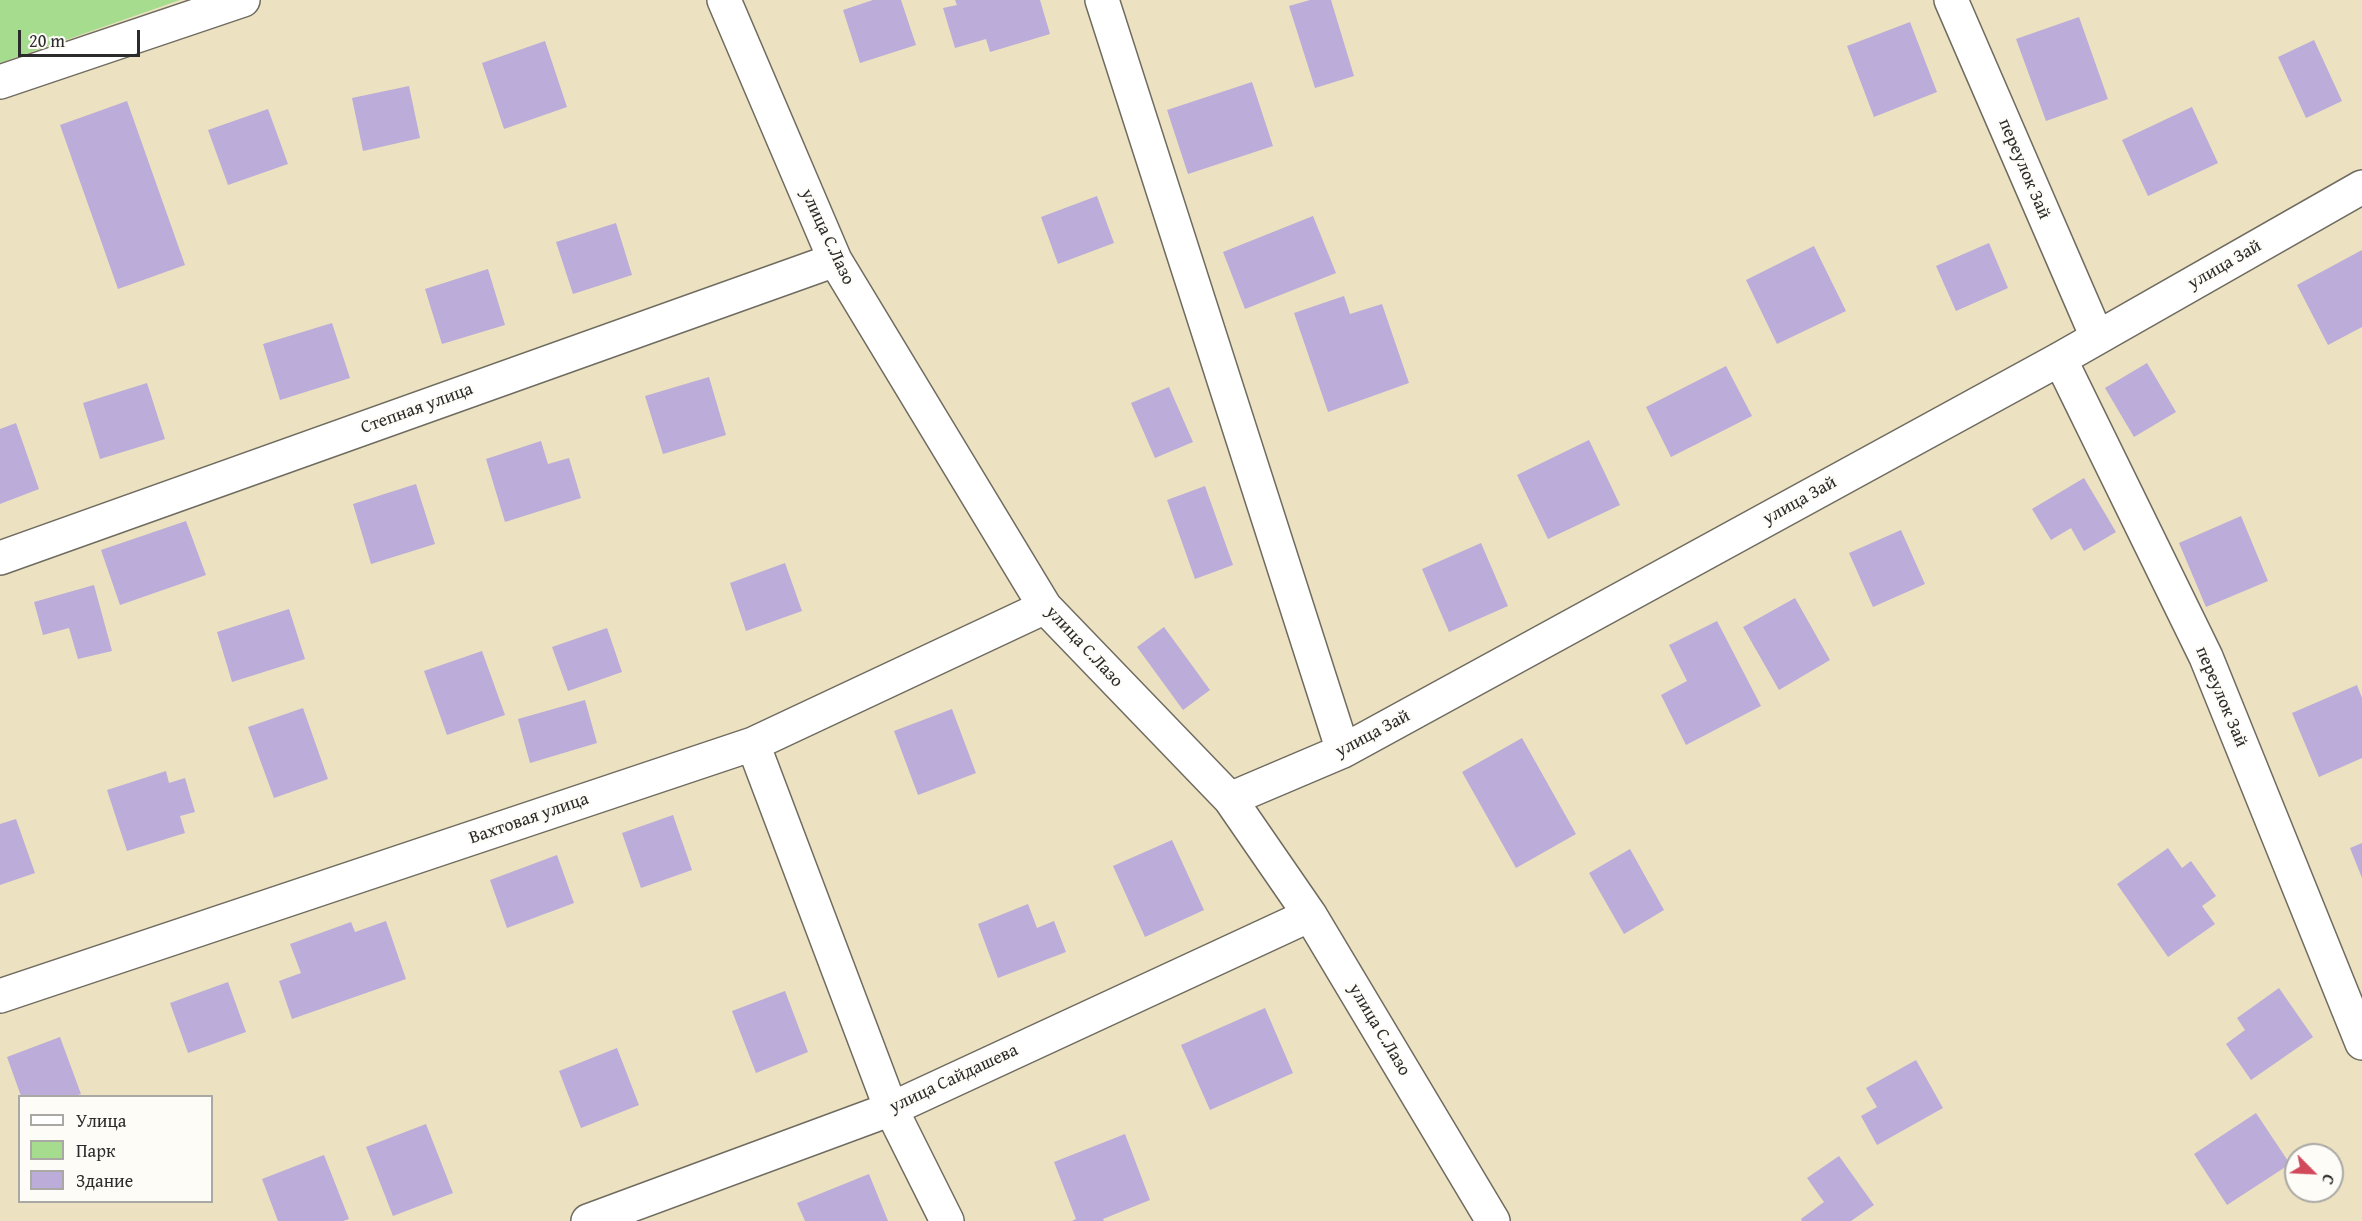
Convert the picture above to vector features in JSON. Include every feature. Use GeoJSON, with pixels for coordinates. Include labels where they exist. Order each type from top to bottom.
{"type":"FeatureCollection","features":[{"type":"Feature","properties":{"kind":"street"},"geometry":{"type":"LineString","coordinates":[[0,82],[243,0]]}},
{"type":"Feature","properties":{"kind":"street","name":"улица С.Лазо"},"geometry":{"type":"LineString","coordinates":[[724,0],[835,260],[1045,607],[1230,799],[1310,915],[1493,1221]]}},
{"type":"Feature","properties":{"kind":"street"},"geometry":{"type":"LineString","coordinates":[[1102,0],[1342,751]]}},
{"type":"Feature","properties":{"kind":"street","name":"переулок Зай"},"geometry":{"type":"LineString","coordinates":[[1951,0],[2097,337]]}},
{"type":"Feature","properties":{"kind":"street","name":"улица Зай"},"geometry":{"type":"LineString","coordinates":[[1230,799],[1342,751],[2060,359],[2362,187]]}},
{"type":"Feature","properties":{"kind":"street","name":"Степная улица"},"geometry":{"type":"LineString","coordinates":[[0,558],[835,260]]}},
{"type":"Feature","properties":{"kind":"street","name":"переулок Зай"},"geometry":{"type":"LineString","coordinates":[[2060,359],[2206,657],[2362,1043]]}},
{"type":"Feature","properties":{"kind":"street","name":"Вахтовая улица"},"geometry":{"type":"LineString","coordinates":[[0,996],[753,744],[1045,607]]}},
{"type":"Feature","properties":{"kind":"street"},"geometry":{"type":"LineString","coordinates":[[753,744],[891,1109],[947,1221]]}},
{"type":"Feature","properties":{"kind":"street","name":"улица Сайдашева"},"geometry":{"type":"LineString","coordinates":[[588,1221],[891,1109],[1310,915]]}},
{"type":"Feature","properties":{"kind":"green space"},"geometry":{"type":"Polygon","coordinates":[[[0,0],[180,0],[0,63],[0,0]]]}},
{"type":"Feature","properties":{"kind":"building"},"geometry":{"type":"Polygon","coordinates":[[[873,0],[901,0],[916,45],[860,63],[843,10],[873,0]]]}},
{"type":"Feature","properties":{"kind":"building"},"geometry":{"type":"Polygon","coordinates":[[[955,0],[1040,0],[1050,34],[990,52],[986,39],[955,48],[943,8],[957,5],[955,0]]]}},
{"type":"Feature","properties":{"kind":"building"},"geometry":{"type":"Polygon","coordinates":[[[1310,0],[1331,0],[1354,76],[1315,88],[1289,6],[1310,0]]]}},
{"type":"Feature","properties":{"kind":"building"},"geometry":{"type":"Polygon","coordinates":[[[2079,17],[2108,99],[2046,121],[2016,39],[2079,17]]]}},
{"type":"Feature","properties":{"kind":"building"},"geometry":{"type":"Polygon","coordinates":[[[1910,22],[1937,92],[1874,117],[1847,46],[1910,22]]]}},
{"type":"Feature","properties":{"kind":"building"},"geometry":{"type":"Polygon","coordinates":[[[2314,40],[2342,101],[2306,118],[2278,57],[2314,40]]]}},
{"type":"Feature","properties":{"kind":"building"},"geometry":{"type":"Polygon","coordinates":[[[545,41],[567,107],[504,129],[482,63],[545,41]]]}},
{"type":"Feature","properties":{"kind":"building"},"geometry":{"type":"Polygon","coordinates":[[[1252,82],[1273,146],[1188,174],[1167,110],[1252,82]]]}},
{"type":"Feature","properties":{"kind":"building"},"geometry":{"type":"Polygon","coordinates":[[[409,86],[420,138],[363,151],[352,98],[409,86]]]}},
{"type":"Feature","properties":{"kind":"building"},"geometry":{"type":"Polygon","coordinates":[[[127,101],[185,265],[118,289],[60,125],[127,101]]]}},
{"type":"Feature","properties":{"kind":"building"},"geometry":{"type":"Polygon","coordinates":[[[2192,107],[2218,163],[2148,196],[2122,140],[2192,107]]]}},
{"type":"Feature","properties":{"kind":"building"},"geometry":{"type":"Polygon","coordinates":[[[268,109],[288,164],[228,185],[208,130],[268,109]]]}},
{"type":"Feature","properties":{"kind":"building"},"geometry":{"type":"Polygon","coordinates":[[[1097,196],[1114,243],[1058,264],[1041,217],[1097,196]]]}},
{"type":"Feature","properties":{"kind":"building"},"geometry":{"type":"Polygon","coordinates":[[[1313,216],[1336,273],[1245,309],[1223,252],[1313,216]]]}},
{"type":"Feature","properties":{"kind":"building"},"geometry":{"type":"Polygon","coordinates":[[[616,223],[632,275],[573,294],[556,242],[616,223]]]}},
{"type":"Feature","properties":{"kind":"building"},"geometry":{"type":"Polygon","coordinates":[[[1989,243],[2008,288],[1956,311],[1936,266],[1989,243]]]}},
{"type":"Feature","properties":{"kind":"building"},"geometry":{"type":"Polygon","coordinates":[[[1814,246],[1846,311],[1777,344],[1746,280],[1814,246]]]}},
{"type":"Feature","properties":{"kind":"building"},"geometry":{"type":"Polygon","coordinates":[[[2362,250],[2362,327],[2328,345],[2297,285],[2362,250]]]}},
{"type":"Feature","properties":{"kind":"building"},"geometry":{"type":"Polygon","coordinates":[[[488,269],[505,325],[442,344],[425,289],[488,269]]]}},
{"type":"Feature","properties":{"kind":"building"},"geometry":{"type":"Polygon","coordinates":[[[1344,296],[1350,314],[1382,304],[1409,383],[1328,412],[1294,313],[1344,296]]]}},
{"type":"Feature","properties":{"kind":"building"},"geometry":{"type":"Polygon","coordinates":[[[332,323],[350,378],[280,400],[263,344],[332,323]]]}},
{"type":"Feature","properties":{"kind":"building"},"geometry":{"type":"Polygon","coordinates":[[[2147,363],[2176,412],[2134,437],[2105,388],[2147,363]]]}},
{"type":"Feature","properties":{"kind":"building"},"geometry":{"type":"Polygon","coordinates":[[[1726,366],[1752,416],[1671,457],[1646,407],[1726,366]]]}},
{"type":"Feature","properties":{"kind":"building"},"geometry":{"type":"Polygon","coordinates":[[[709,377],[726,435],[663,454],[645,396],[709,377]]]}},
{"type":"Feature","properties":{"kind":"building"},"geometry":{"type":"Polygon","coordinates":[[[147,383],[165,439],[100,459],[83,403],[147,383]]]}},
{"type":"Feature","properties":{"kind":"building"},"geometry":{"type":"Polygon","coordinates":[[[1169,387],[1193,442],[1155,458],[1131,403],[1169,387]]]}},
{"type":"Feature","properties":{"kind":"building"},"geometry":{"type":"Polygon","coordinates":[[[16,423],[39,489],[0,504],[0,429],[16,423]]]}},
{"type":"Feature","properties":{"kind":"building"},"geometry":{"type":"Polygon","coordinates":[[[1589,440],[1620,505],[1548,539],[1517,475],[1589,440]]]}},
{"type":"Feature","properties":{"kind":"building"},"geometry":{"type":"Polygon","coordinates":[[[541,441],[548,464],[569,458],[581,498],[505,522],[486,459],[541,441]]]}},
{"type":"Feature","properties":{"kind":"building"},"geometry":{"type":"Polygon","coordinates":[[[2084,478],[2116,532],[2084,551],[2071,528],[2051,540],[2032,509],[2084,478]]]}},
{"type":"Feature","properties":{"kind":"building"},"geometry":{"type":"Polygon","coordinates":[[[416,484],[435,544],[371,564],[353,504],[416,484]]]}},
{"type":"Feature","properties":{"kind":"building"},"geometry":{"type":"Polygon","coordinates":[[[1205,486],[1233,565],[1195,579],[1167,500],[1205,486]]]}},
{"type":"Feature","properties":{"kind":"building"},"geometry":{"type":"Polygon","coordinates":[[[2241,516],[2268,581],[2206,607],[2179,543],[2241,516]]]}},
{"type":"Feature","properties":{"kind":"building"},"geometry":{"type":"Polygon","coordinates":[[[186,521],[206,575],[120,605],[101,550],[186,521]]]}},
{"type":"Feature","properties":{"kind":"building"},"geometry":{"type":"Polygon","coordinates":[[[1901,530],[1925,584],[1873,607],[1849,553],[1901,530]]]}},
{"type":"Feature","properties":{"kind":"building"},"geometry":{"type":"Polygon","coordinates":[[[1481,543],[1508,606],[1449,632],[1422,569],[1481,543]]]}},
{"type":"Feature","properties":{"kind":"building"},"geometry":{"type":"Polygon","coordinates":[[[785,563],[802,611],[746,631],[730,583],[785,563]]]}},
{"type":"Feature","properties":{"kind":"building"},"geometry":{"type":"Polygon","coordinates":[[[94,585],[112,651],[78,659],[69,628],[43,635],[34,602],[94,585]]]}},
{"type":"Feature","properties":{"kind":"building"},"geometry":{"type":"Polygon","coordinates":[[[1795,598],[1830,660],[1779,690],[1743,627],[1795,598]]]}},
{"type":"Feature","properties":{"kind":"building"},"geometry":{"type":"Polygon","coordinates":[[[289,609],[305,659],[232,682],[217,632],[289,609]]]}},
{"type":"Feature","properties":{"kind":"building"},"geometry":{"type":"Polygon","coordinates":[[[1717,621],[1761,706],[1686,745],[1661,695],[1687,681],[1669,645],[1717,621]]]}},
{"type":"Feature","properties":{"kind":"building"},"geometry":{"type":"Polygon","coordinates":[[[1164,627],[1210,690],[1183,710],[1137,647],[1164,627]]]}},
{"type":"Feature","properties":{"kind":"building"},"geometry":{"type":"Polygon","coordinates":[[[607,628],[622,672],[568,691],[552,647],[607,628]]]}},
{"type":"Feature","properties":{"kind":"building"},"geometry":{"type":"Polygon","coordinates":[[[482,651],[505,715],[447,735],[424,671],[482,651]]]}},
{"type":"Feature","properties":{"kind":"building"},"geometry":{"type":"Polygon","coordinates":[[[2357,685],[2362,698],[2362,758],[2319,777],[2292,713],[2357,685]]]}},
{"type":"Feature","properties":{"kind":"building"},"geometry":{"type":"Polygon","coordinates":[[[585,700],[597,743],[530,763],[518,719],[585,700]]]}},
{"type":"Feature","properties":{"kind":"building"},"geometry":{"type":"Polygon","coordinates":[[[303,708],[328,779],[274,798],[248,727],[303,708]]]}},
{"type":"Feature","properties":{"kind":"building"},"geometry":{"type":"Polygon","coordinates":[[[952,709],[976,773],[918,795],[894,731],[952,709]]]}},
{"type":"Feature","properties":{"kind":"building"},"geometry":{"type":"Polygon","coordinates":[[[1522,738],[1576,834],[1516,868],[1462,772],[1522,738]]]}},
{"type":"Feature","properties":{"kind":"building"},"geometry":{"type":"Polygon","coordinates":[[[166,771],[169,783],[185,778],[195,812],[180,816],[185,833],[127,851],[107,790],[166,771]]]}},
{"type":"Feature","properties":{"kind":"building"},"geometry":{"type":"Polygon","coordinates":[[[673,815],[692,870],[641,888],[622,833],[673,815]]]}},
{"type":"Feature","properties":{"kind":"building"},"geometry":{"type":"Polygon","coordinates":[[[16,819],[35,873],[0,885],[0,824],[16,819]]]}},
{"type":"Feature","properties":{"kind":"building"},"geometry":{"type":"Polygon","coordinates":[[[1172,840],[1204,910],[1145,937],[1113,866],[1172,840]]]}},
{"type":"Feature","properties":{"kind":"building"},"geometry":{"type":"Polygon","coordinates":[[[2362,843],[2362,878],[2350,848],[2362,843]]]}},
{"type":"Feature","properties":{"kind":"building"},"geometry":{"type":"Polygon","coordinates":[[[2168,848],[2182,868],[2191,861],[2216,896],[2202,906],[2215,924],[2168,957],[2117,884],[2168,848]]]}},
{"type":"Feature","properties":{"kind":"building"},"geometry":{"type":"Polygon","coordinates":[[[1630,849],[1664,910],[1624,934],[1589,873],[1630,849]]]}},
{"type":"Feature","properties":{"kind":"building"},"geometry":{"type":"Polygon","coordinates":[[[557,855],[574,903],[507,928],[490,880],[557,855]]]}},
{"type":"Feature","properties":{"kind":"building"},"geometry":{"type":"Polygon","coordinates":[[[1028,904],[1037,928],[1054,921],[1066,952],[998,978],[978,924],[1028,904]]]}},
{"type":"Feature","properties":{"kind":"building"},"geometry":{"type":"Polygon","coordinates":[[[386,921],[406,979],[292,1019],[279,981],[301,973],[290,944],[351,922],[355,932],[386,921]]]}},
{"type":"Feature","properties":{"kind":"building"},"geometry":{"type":"Polygon","coordinates":[[[228,982],[246,1032],[188,1053],[170,1003],[228,982]]]}},
{"type":"Feature","properties":{"kind":"building"},"geometry":{"type":"Polygon","coordinates":[[[2279,988],[2313,1037],[2251,1080],[2226,1044],[2245,1030],[2237,1018],[2279,988]]]}},
{"type":"Feature","properties":{"kind":"building"},"geometry":{"type":"Polygon","coordinates":[[[785,991],[808,1052],[756,1073],[732,1011],[785,991]]]}},
{"type":"Feature","properties":{"kind":"building"},"geometry":{"type":"Polygon","coordinates":[[[1265,1008],[1293,1073],[1210,1110],[1181,1045],[1265,1008]]]}},
{"type":"Feature","properties":{"kind":"building"},"geometry":{"type":"Polygon","coordinates":[[[60,1037],[81,1094],[21,1095],[7,1057],[60,1037]]]}},
{"type":"Feature","properties":{"kind":"building"},"geometry":{"type":"Polygon","coordinates":[[[617,1048],[639,1105],[581,1128],[559,1071],[617,1048]]]}},
{"type":"Feature","properties":{"kind":"building"},"geometry":{"type":"Polygon","coordinates":[[[1916,1060],[1943,1108],[1877,1145],[1861,1116],[1877,1107],[1866,1088],[1916,1060]]]}},
{"type":"Feature","properties":{"kind":"building"},"geometry":{"type":"Polygon","coordinates":[[[2256,1113],[2284,1155],[2284,1168],[2227,1205],[2194,1154],[2256,1113]]]}},
{"type":"Feature","properties":{"kind":"building"},"geometry":{"type":"Polygon","coordinates":[[[426,1124],[453,1193],[393,1216],[366,1147],[426,1124]]]}},
{"type":"Feature","properties":{"kind":"building"},"geometry":{"type":"Polygon","coordinates":[[[1125,1134],[1150,1200],[1103,1219],[1104,1221],[1072,1221],[1076,1219],[1054,1162],[1125,1134]]]}},
{"type":"Feature","properties":{"kind":"building"},"geometry":{"type":"Polygon","coordinates":[[[324,1155],[349,1219],[343,1221],[278,1221],[262,1179],[324,1155]]]}},
{"type":"Feature","properties":{"kind":"building"},"geometry":{"type":"Polygon","coordinates":[[[1839,1156],[1874,1205],[1851,1221],[1802,1221],[1801,1219],[1824,1202],[1807,1178],[1839,1156]]]}},
{"type":"Feature","properties":{"kind":"building"},"geometry":{"type":"Polygon","coordinates":[[[869,1174],[888,1221],[805,1221],[797,1203],[869,1174]]]}}]}
